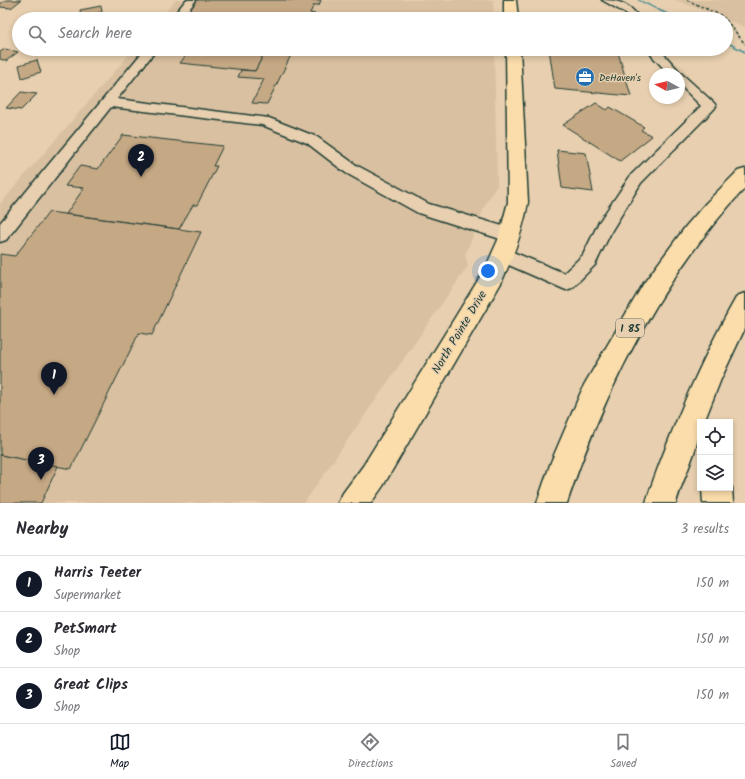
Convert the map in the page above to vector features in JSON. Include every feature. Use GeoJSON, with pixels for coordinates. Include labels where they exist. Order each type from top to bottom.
{"type":"FeatureCollection","features":[{"type":"Feature","properties":{"kind":"highway","name":"I 85"},"geometry":{"type":"LineString","coordinates":[[552,503],[566,462],[594,395],[648,296],[694,232],[713,209],[745,176]]}},
{"type":"Feature","properties":{"kind":"highway"},"geometry":{"type":"LineString","coordinates":[[662,503],[665,488],[701,394],[731,329],[745,304]]}},
{"type":"Feature","properties":{"kind":"highway"},"geometry":{"type":"LineString","coordinates":[[701,394],[705,419]]}},
{"type":"Feature","properties":{"kind":"highway"},"geometry":{"type":"LineString","coordinates":[[717,491],[718,503]]}},
{"type":"Feature","properties":{"kind":"main road"},"geometry":{"type":"LineString","coordinates":[[510,0],[511,12]]}},
{"type":"Feature","properties":{"kind":"main road","name":"North Pointe Drive"},"geometry":{"type":"LineString","coordinates":[[353,503],[377,470],[493,276],[506,245],[516,217],[519,192],[513,56]]}},
{"type":"Feature","properties":{"kind":"lane"},"geometry":{"type":"LineString","coordinates":[[182,12],[191,0]]}},
{"type":"Feature","properties":{"kind":"lane"},"geometry":{"type":"LineString","coordinates":[[607,0],[630,12]]}},
{"type":"Feature","properties":{"kind":"lane"},"geometry":{"type":"LineString","coordinates":[[0,235],[145,56]]}},
{"type":"Feature","properties":{"kind":"lane"},"geometry":{"type":"LineString","coordinates":[[657,56],[670,68]]}},
{"type":"Feature","properties":{"kind":"lane"},"geometry":{"type":"LineString","coordinates":[[108,102],[264,120],[312,140],[351,169],[424,209],[506,245],[566,282],[589,260],[605,226],[636,180],[709,106],[685,83]]}},
{"type":"Feature","properties":{"kind":"path"},"geometry":{"type":"LineString","coordinates":[[687,0],[713,12]]}},
{"type":"Feature","properties":{"kind":"path"},"geometry":{"type":"LineString","coordinates":[[733,30],[745,44]]}},
{"type":"Feature","properties":{"kind":"shaded area"},"geometry":{"type":"Polygon","coordinates":[[[176,0],[493,0],[494,12],[165,12],[176,0]]]}},
{"type":"Feature","properties":{"kind":"shaded area"},"geometry":{"type":"Polygon","coordinates":[[[675,0],[745,0],[745,27],[733,22],[733,12],[707,12],[675,0]]]}},
{"type":"Feature","properties":{"kind":"shaded area"},"geometry":{"type":"Polygon","coordinates":[[[128,56],[494,56],[497,185],[486,203],[465,255],[468,266],[304,503],[0,503],[0,204],[128,56]]]}},
{"type":"Feature","properties":{"kind":"building"},"geometry":{"type":"Polygon","coordinates":[[[6,0],[21,0],[11,8],[0,7],[0,4],[6,0]]]}},
{"type":"Feature","properties":{"kind":"building"},"geometry":{"type":"Polygon","coordinates":[[[197,0],[321,0],[319,5],[314,5],[310,12],[188,12],[197,0]]]}},
{"type":"Feature","properties":{"kind":"building"},"geometry":{"type":"Polygon","coordinates":[[[101,6],[102,12],[80,12],[80,10],[101,6]]]}},
{"type":"Feature","properties":{"kind":"building"},"geometry":{"type":"Polygon","coordinates":[[[5,49],[12,51],[13,56],[6,61],[0,59],[0,52],[5,49]]]}},
{"type":"Feature","properties":{"kind":"building"},"geometry":{"type":"Polygon","coordinates":[[[186,56],[263,56],[255,71],[180,63],[186,56]]]}},
{"type":"Feature","properties":{"kind":"building"},"geometry":{"type":"Polygon","coordinates":[[[263,56],[291,56],[267,104],[252,103],[264,79],[238,77],[241,70],[255,71],[263,56]]]}},
{"type":"Feature","properties":{"kind":"building"},"geometry":{"type":"Polygon","coordinates":[[[550,56],[619,56],[631,96],[555,89],[550,56]]]}},
{"type":"Feature","properties":{"kind":"building"},"geometry":{"type":"Polygon","coordinates":[[[37,60],[41,72],[22,78],[19,65],[37,60]]]}},
{"type":"Feature","properties":{"kind":"building"},"geometry":{"type":"Polygon","coordinates":[[[21,92],[37,94],[21,110],[6,108],[21,92]]]}},
{"type":"Feature","properties":{"kind":"building"},"geometry":{"type":"Polygon","coordinates":[[[596,103],[607,110],[610,107],[644,127],[641,130],[652,136],[620,161],[563,125],[596,103]]]}},
{"type":"Feature","properties":{"kind":"building"},"geometry":{"type":"Polygon","coordinates":[[[123,135],[223,146],[213,166],[217,166],[197,205],[193,205],[179,229],[66,214],[84,188],[65,186],[80,166],[98,169],[123,135]]]}},
{"type":"Feature","properties":{"kind":"building"},"geometry":{"type":"Polygon","coordinates":[[[557,150],[586,153],[593,192],[562,188],[557,150]]]}},
{"type":"Feature","properties":{"kind":"building"},"geometry":{"type":"Polygon","coordinates":[[[49,212],[201,232],[152,335],[139,333],[71,469],[0,455],[0,254],[15,256],[49,212]]]}},
{"type":"Feature","properties":{"kind":"building"},"geometry":{"type":"Polygon","coordinates":[[[0,455],[58,466],[41,503],[0,503],[0,455]]]}},
{"type":"Feature","properties":{"kind":"waterway"},"geometry":{"type":"LineString","coordinates":[[638,0],[663,12]]}},
{"type":"Feature","properties":{"kind":"waterway"},"geometry":{"type":"LineString","coordinates":[[733,46],[745,52]]}},
{"type":"Feature","properties":{"kind":"place","name":"DeHaven's"},"geometry":{"type":"Point","coordinates":[585,77]}},
{"type":"Feature","properties":{"kind":"place","name":"PetSmart"},"geometry":{"type":"Point","coordinates":[141,177]}},
{"type":"Feature","properties":{"kind":"place","name":"Harris Teeter"},"geometry":{"type":"Point","coordinates":[54,395]}},
{"type":"Feature","properties":{"kind":"place","name":"Great Clips"},"geometry":{"type":"Point","coordinates":[41,480]}}]}
